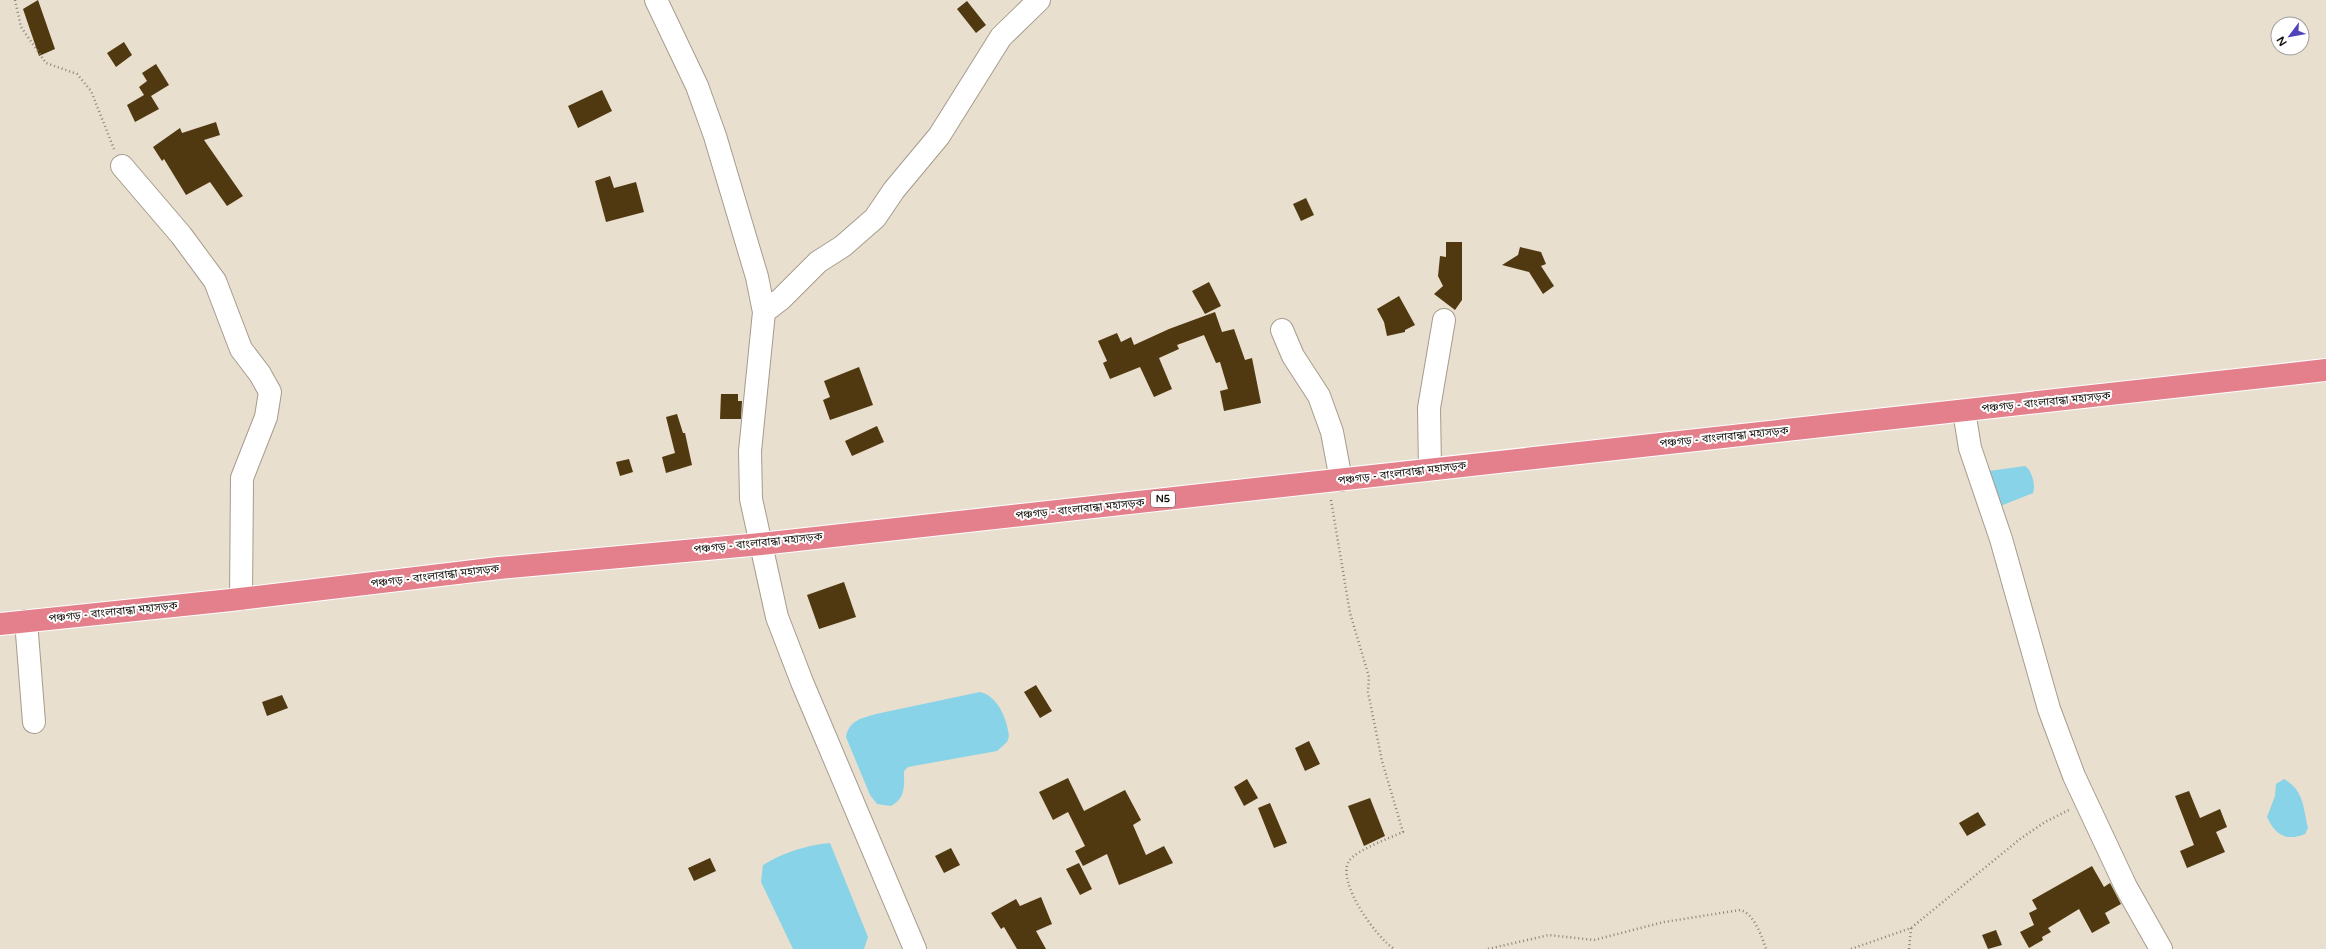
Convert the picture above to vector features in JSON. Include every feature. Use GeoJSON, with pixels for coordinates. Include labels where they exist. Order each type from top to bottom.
{"type":"FeatureCollection","features":[{"type":"Feature","properties":{"kind":"highway","name":"পঞ্চগড় - বাংলাবান্ধা মহাসড়ক"},"geometry":{"type":"LineString","coordinates":[[0,624],[241,599],[499,568],[762,544],[2326,370]]}},
{"type":"Feature","properties":{"kind":"street"},"geometry":{"type":"LineString","coordinates":[[656,0],[697,86],[715,136],[757,277],[764,312],[750,451],[751,499],[777,617],[802,682],[916,949]]}},
{"type":"Feature","properties":{"kind":"street"},"geometry":{"type":"LineString","coordinates":[[764,312],[781,299],[818,262],[843,246],[875,218],[894,190],[939,136],[1001,37],[1040,0]]}},
{"type":"Feature","properties":{"kind":"street"},"geometry":{"type":"LineString","coordinates":[[122,166],[181,235],[215,280],[241,349],[260,374],[270,392],[266,417],[242,478],[241,599]]}},
{"type":"Feature","properties":{"kind":"street"},"geometry":{"type":"LineString","coordinates":[[1430,469],[1429,408],[1444,320]]}},
{"type":"Feature","properties":{"kind":"street"},"geometry":{"type":"LineString","coordinates":[[1282,330],[1293,356],[1319,396],[1332,432],[1335,480]]}},
{"type":"Feature","properties":{"kind":"street"},"geometry":{"type":"LineString","coordinates":[[1964,411],[1970,448],[2001,539],[2049,709],[2086,801],[2126,887],[2161,949]]}},
{"type":"Feature","properties":{"kind":"street"},"geometry":{"type":"LineString","coordinates":[[26,621],[34,722]]}},
{"type":"Feature","properties":{"kind":"path"},"geometry":{"type":"LineString","coordinates":[[16,0],[20,27],[46,63],[77,74],[90,90],[122,166]]}},
{"type":"Feature","properties":{"kind":"path"},"geometry":{"type":"LineString","coordinates":[[1335,480],[1350,613],[1369,677],[1368,692],[1382,761],[1402,832],[1357,854],[1348,861],[1345,879],[1373,930],[1394,949]]}},
{"type":"Feature","properties":{"kind":"path"},"geometry":{"type":"LineString","coordinates":[[1851,949],[1911,928],[2020,838],[2045,822],[2086,801]]}},
{"type":"Feature","properties":{"kind":"path"},"geometry":{"type":"LineString","coordinates":[[1488,949],[1549,934],[1594,940],[1658,924],[1740,910],[1746,911],[1750,916],[1763,938],[1766,949]]}},
{"type":"Feature","properties":{"kind":"path"},"geometry":{"type":"LineString","coordinates":[[1909,949],[1911,928]]}},
{"type":"Feature","properties":{"kind":"water"},"geometry":{"type":"Polygon","coordinates":[[[2025,466],[2030,471],[2033,478],[2033,493],[1998,507],[1989,471],[2025,466]]]}},
{"type":"Feature","properties":{"kind":"water"},"geometry":{"type":"Polygon","coordinates":[[[980,692],[986,694],[997,703],[1004,716],[1008,729],[1009,736],[1007,742],[997,751],[908,767],[904,771],[902,795],[896,803],[891,806],[877,804],[870,795],[846,737],[853,723],[876,714],[980,692]]]}},
{"type":"Feature","properties":{"kind":"water"},"geometry":{"type":"Polygon","coordinates":[[[2284,779],[2291,783],[2302,800],[2308,828],[2305,834],[2286,837],[2277,832],[2267,817],[2275,796],[2276,784],[2284,779]]]}},
{"type":"Feature","properties":{"kind":"water"},"geometry":{"type":"Polygon","coordinates":[[[830,843],[868,937],[864,949],[793,949],[761,882],[763,865],[795,850],[830,843]]]}},
{"type":"Feature","properties":{"kind":"building"},"geometry":{"type":"Polygon","coordinates":[[[38,0],[55,49],[39,56],[23,9],[38,0]]]}},
{"type":"Feature","properties":{"kind":"building"},"geometry":{"type":"Polygon","coordinates":[[[967,1],[986,25],[976,33],[957,9],[967,1]]]}},
{"type":"Feature","properties":{"kind":"building"},"geometry":{"type":"Polygon","coordinates":[[[124,42],[132,55],[116,67],[107,53],[124,42]]]}},
{"type":"Feature","properties":{"kind":"building"},"geometry":{"type":"Polygon","coordinates":[[[156,64],[169,85],[151,96],[159,109],[135,122],[127,105],[144,95],[139,87],[147,81],[142,73],[156,64]]]}},
{"type":"Feature","properties":{"kind":"building"},"geometry":{"type":"Polygon","coordinates":[[[602,90],[612,111],[578,128],[568,106],[602,90]]]}},
{"type":"Feature","properties":{"kind":"building"},"geometry":{"type":"Polygon","coordinates":[[[216,122],[220,135],[204,140],[243,196],[227,206],[210,182],[186,195],[164,159],[162,161],[153,147],[180,128],[182,133],[216,122]]]}},
{"type":"Feature","properties":{"kind":"building"},"geometry":{"type":"Polygon","coordinates":[[[610,176],[614,188],[636,182],[644,212],[606,222],[595,181],[610,176]]]}},
{"type":"Feature","properties":{"kind":"building"},"geometry":{"type":"Polygon","coordinates":[[[1306,198],[1314,215],[1301,221],[1293,204],[1306,198]]]}},
{"type":"Feature","properties":{"kind":"building"},"geometry":{"type":"Polygon","coordinates":[[[1446,242],[1462,242],[1462,300],[1455,310],[1434,294],[1443,286],[1438,276],[1440,256],[1446,257],[1446,242]]]}},
{"type":"Feature","properties":{"kind":"building"},"geometry":{"type":"Polygon","coordinates":[[[1520,247],[1541,252],[1546,264],[1541,266],[1554,286],[1543,294],[1529,272],[1502,265],[1518,255],[1520,247]]]}},
{"type":"Feature","properties":{"kind":"building"},"geometry":{"type":"Polygon","coordinates":[[[1209,282],[1221,306],[1205,314],[1192,291],[1209,282]]]}},
{"type":"Feature","properties":{"kind":"building"},"geometry":{"type":"Polygon","coordinates":[[[1399,296],[1415,325],[1405,330],[1405,332],[1387,336],[1384,322],[1377,309],[1399,296]]]}},
{"type":"Feature","properties":{"kind":"building"},"geometry":{"type":"Polygon","coordinates":[[[1215,312],[1222,332],[1234,329],[1245,360],[1252,358],[1261,403],[1224,411],[1220,391],[1228,389],[1220,362],[1216,363],[1204,335],[1177,345],[1179,349],[1159,358],[1172,389],[1154,397],[1140,367],[1110,379],[1103,363],[1107,361],[1098,341],[1117,333],[1121,342],[1131,337],[1134,345],[1169,329],[1215,312]]]}},
{"type":"Feature","properties":{"kind":"building"},"geometry":{"type":"Polygon","coordinates":[[[859,367],[873,405],[830,420],[823,400],[830,397],[824,381],[859,367]]]}},
{"type":"Feature","properties":{"kind":"building"},"geometry":{"type":"Polygon","coordinates":[[[721,394],[738,394],[738,401],[742,401],[741,419],[720,419],[721,394]]]}},
{"type":"Feature","properties":{"kind":"building"},"geometry":{"type":"Polygon","coordinates":[[[677,414],[683,433],[685,433],[692,465],[666,473],[662,457],[675,453],[666,417],[677,414]]]}},
{"type":"Feature","properties":{"kind":"building"},"geometry":{"type":"Polygon","coordinates":[[[877,426],[884,442],[852,456],[845,441],[877,426]]]}},
{"type":"Feature","properties":{"kind":"building"},"geometry":{"type":"Polygon","coordinates":[[[629,459],[633,472],[620,476],[616,462],[629,459]]]}},
{"type":"Feature","properties":{"kind":"building"},"geometry":{"type":"Polygon","coordinates":[[[844,582],[856,617],[819,629],[807,595],[844,582]]]}},
{"type":"Feature","properties":{"kind":"building"},"geometry":{"type":"Polygon","coordinates":[[[1036,685],[1052,711],[1040,718],[1024,692],[1036,685]]]}},
{"type":"Feature","properties":{"kind":"building"},"geometry":{"type":"Polygon","coordinates":[[[282,695],[288,708],[267,716],[262,702],[282,695]]]}},
{"type":"Feature","properties":{"kind":"building"},"geometry":{"type":"Polygon","coordinates":[[[1309,741],[1320,764],[1305,771],[1295,748],[1309,741]]]}},
{"type":"Feature","properties":{"kind":"building"},"geometry":{"type":"Polygon","coordinates":[[[1068,778],[1084,811],[1125,790],[1141,820],[1133,825],[1146,855],[1164,846],[1173,863],[1119,885],[1107,854],[1083,866],[1075,851],[1085,846],[1068,812],[1053,820],[1039,792],[1068,778]]]}},
{"type":"Feature","properties":{"kind":"building"},"geometry":{"type":"Polygon","coordinates":[[[1247,779],[1258,798],[1244,806],[1234,787],[1247,779]]]}},
{"type":"Feature","properties":{"kind":"building"},"geometry":{"type":"Polygon","coordinates":[[[2189,791],[2200,818],[2220,809],[2227,827],[2216,832],[2225,852],[2187,868],[2180,851],[2194,845],[2175,796],[2189,791]]]}},
{"type":"Feature","properties":{"kind":"building"},"geometry":{"type":"Polygon","coordinates":[[[1370,798],[1385,836],[1364,846],[1348,806],[1370,798]]]}},
{"type":"Feature","properties":{"kind":"building"},"geometry":{"type":"Polygon","coordinates":[[[1270,803],[1287,843],[1274,848],[1258,808],[1270,803]]]}},
{"type":"Feature","properties":{"kind":"building"},"geometry":{"type":"Polygon","coordinates":[[[1978,812],[1986,825],[1967,836],[1959,823],[1978,812]]]}},
{"type":"Feature","properties":{"kind":"building"},"geometry":{"type":"Polygon","coordinates":[[[951,848],[960,865],[944,873],[935,856],[951,848]]]}},
{"type":"Feature","properties":{"kind":"building"},"geometry":{"type":"Polygon","coordinates":[[[710,858],[716,871],[694,881],[688,868],[710,858]]]}},
{"type":"Feature","properties":{"kind":"building"},"geometry":{"type":"Polygon","coordinates":[[[1079,863],[1092,889],[1080,895],[1066,869],[1079,863]]]}},
{"type":"Feature","properties":{"kind":"building"},"geometry":{"type":"Polygon","coordinates":[[[2092,866],[2104,887],[2110,883],[2121,904],[2105,913],[2110,923],[2092,933],[2079,909],[2048,928],[2051,932],[2042,937],[2043,940],[2029,948],[2020,932],[2034,925],[2029,913],[2037,909],[2032,900],[2092,866]]]}},
{"type":"Feature","properties":{"kind":"building"},"geometry":{"type":"Polygon","coordinates":[[[1041,897],[1052,924],[1036,931],[1046,949],[1017,949],[1004,927],[1001,929],[991,913],[1016,899],[1020,906],[1041,897]]]}},
{"type":"Feature","properties":{"kind":"building"},"geometry":{"type":"Polygon","coordinates":[[[1996,930],[2002,945],[1988,949],[1982,935],[1996,930]]]}}]}
